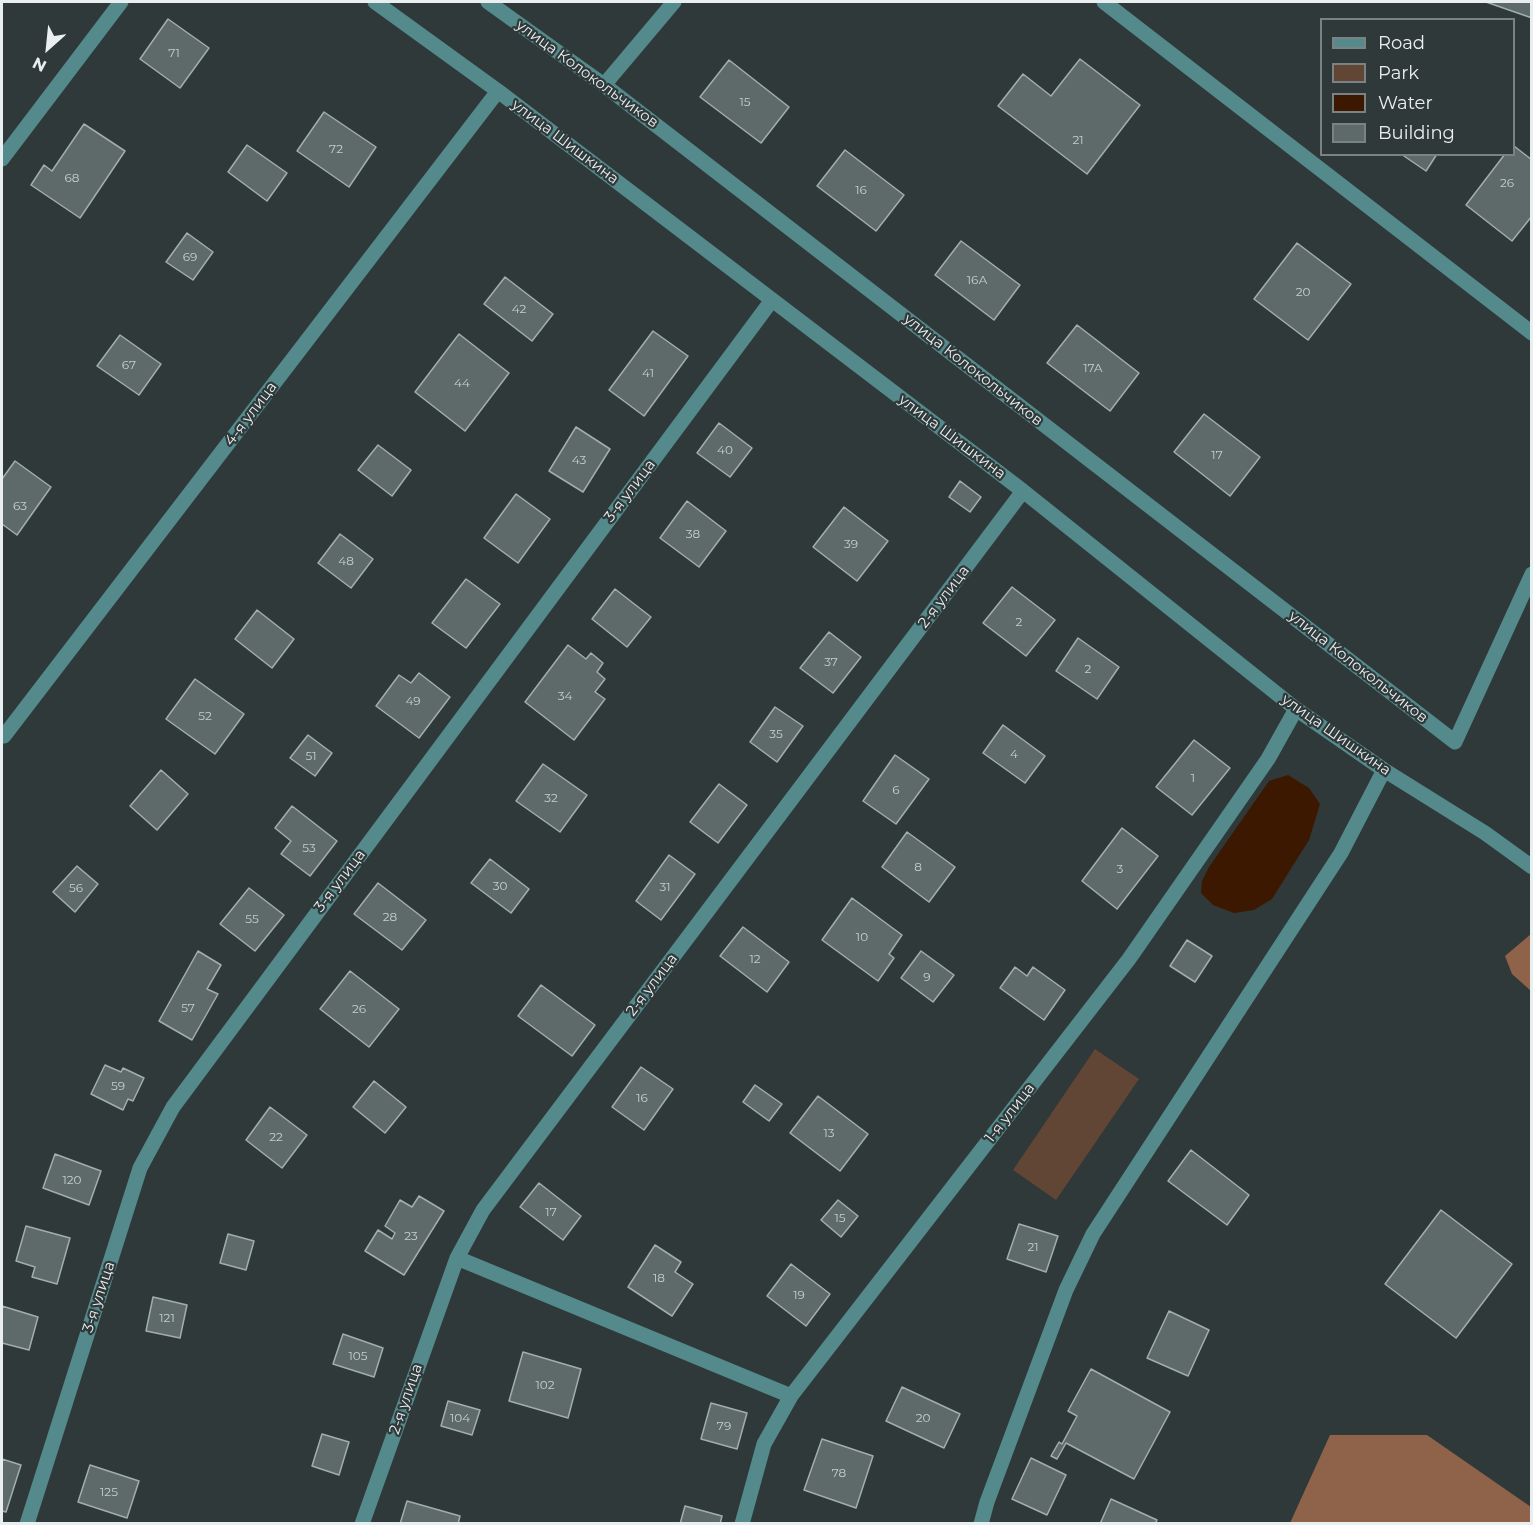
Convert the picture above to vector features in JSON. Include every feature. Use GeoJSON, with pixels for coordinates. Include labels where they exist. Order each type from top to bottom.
{"type":"FeatureCollection","features":[{"type":"Feature","properties":{"kind":"street"},"geometry":{"type":"LineString","coordinates":[[2,159],[121,2]]}},
{"type":"Feature","properties":{"kind":"street","name":"улица Шишкина"},"geometry":{"type":"LineString","coordinates":[[375,2],[498,91],[1023,491],[1296,709],[1384,770],[1485,833],[1532,867]]}},
{"type":"Feature","properties":{"kind":"street","name":"улица Колокольчиков"},"geometry":{"type":"LineString","coordinates":[[488,2],[604,85],[1455,742],[1532,574]]}},
{"type":"Feature","properties":{"kind":"street"},"geometry":{"type":"LineString","coordinates":[[604,85],[674,2]]}},
{"type":"Feature","properties":{"kind":"street"},"geometry":{"type":"LineString","coordinates":[[1104,2],[1532,333]]}},
{"type":"Feature","properties":{"kind":"street","name":"4-я улица"},"geometry":{"type":"LineString","coordinates":[[4,736],[498,91]]}},
{"type":"Feature","properties":{"kind":"street","name":"3-я улица"},"geometry":{"type":"LineString","coordinates":[[27,1524],[140,1168],[173,1107],[772,300]]}},
{"type":"Feature","properties":{"kind":"street","name":"2-я улица"},"geometry":{"type":"LineString","coordinates":[[362,1524],[457,1258],[483,1210],[1023,491]]}},
{"type":"Feature","properties":{"kind":"street","name":"1-я улица"},"geometry":{"type":"LineString","coordinates":[[742,1524],[764,1444],[791,1396],[1129,959],[1268,759],[1296,709]]}},
{"type":"Feature","properties":{"kind":"street"},"geometry":{"type":"LineString","coordinates":[[981,1524],[987,1502],[1066,1290],[1093,1234],[1341,853],[1384,770]]}},
{"type":"Feature","properties":{"kind":"street"},"geometry":{"type":"LineString","coordinates":[[457,1258],[791,1396]]}},
{"type":"Feature","properties":{"kind":"green space"},"geometry":{"type":"Polygon","coordinates":[[[1095,1049],[1139,1079],[1056,1200],[1013,1170],[1095,1049]]]}},
{"type":"Feature","properties":{"kind":"shaded area"},"geometry":{"type":"Polygon","coordinates":[[[1531,934],[1531,991],[1512,974],[1505,956],[1531,934]]]}},
{"type":"Feature","properties":{"kind":"shaded area"},"geometry":{"type":"Polygon","coordinates":[[[1330,1435],[1427,1435],[1531,1507],[1531,1523],[1290,1523],[1330,1435]]]}},
{"type":"Feature","properties":{"kind":"water"},"geometry":{"type":"Polygon","coordinates":[[[1288,775],[1309,788],[1320,804],[1309,840],[1272,899],[1254,910],[1234,913],[1213,905],[1201,893],[1202,881],[1209,867],[1269,781],[1288,775]]]}},
{"type":"Feature","properties":{"kind":"building"},"geometry":{"type":"Polygon","coordinates":[[[1486,2],[1532,2],[1532,18],[1486,2]]]}},
{"type":"Feature","properties":{"kind":"building"},"geometry":{"type":"Polygon","coordinates":[[[168,19],[209,48],[180,88],[140,59],[168,19]]]}},
{"type":"Feature","properties":{"kind":"building"},"geometry":{"type":"Polygon","coordinates":[[[1080,59],[1140,105],[1087,174],[998,106],[1023,74],[1051,96],[1080,59]]]}},
{"type":"Feature","properties":{"kind":"building"},"geometry":{"type":"Polygon","coordinates":[[[729,60],[789,107],[761,143],[700,97],[729,60]]]}},
{"type":"Feature","properties":{"kind":"building"},"geometry":{"type":"Polygon","coordinates":[[[324,112],[376,147],[349,187],[297,151],[324,112]]]}},
{"type":"Feature","properties":{"kind":"building"},"geometry":{"type":"Polygon","coordinates":[[[84,124],[125,151],[80,218],[31,185],[44,165],[52,171],[84,124]]]}},
{"type":"Feature","properties":{"kind":"building"},"geometry":{"type":"Polygon","coordinates":[[[247,145],[287,173],[267,201],[228,172],[247,145]]]}},
{"type":"Feature","properties":{"kind":"building"},"geometry":{"type":"Polygon","coordinates":[[[1515,147],[1532,160],[1532,216],[1512,241],[1466,205],[1503,156],[1515,156],[1515,147]]]}},
{"type":"Feature","properties":{"kind":"building"},"geometry":{"type":"Polygon","coordinates":[[[845,150],[904,195],[876,231],[817,186],[845,150]]]}},
{"type":"Feature","properties":{"kind":"building"},"geometry":{"type":"Polygon","coordinates":[[[1404,156],[1436,156],[1426,171],[1404,156]]]}},
{"type":"Feature","properties":{"kind":"building"},"geometry":{"type":"Polygon","coordinates":[[[187,233],[213,252],[193,280],[166,262],[187,233]]]}},
{"type":"Feature","properties":{"kind":"building"},"geometry":{"type":"Polygon","coordinates":[[[961,241],[1020,285],[994,320],[935,275],[961,241]]]}},
{"type":"Feature","properties":{"kind":"building"},"geometry":{"type":"Polygon","coordinates":[[[1297,243],[1351,284],[1308,340],[1254,299],[1297,243]]]}},
{"type":"Feature","properties":{"kind":"building"},"geometry":{"type":"Polygon","coordinates":[[[505,277],[553,314],[532,341],[484,304],[505,277]]]}},
{"type":"Feature","properties":{"kind":"building"},"geometry":{"type":"Polygon","coordinates":[[[1077,325],[1139,373],[1110,411],[1047,363],[1077,325]]]}},
{"type":"Feature","properties":{"kind":"building"},"geometry":{"type":"Polygon","coordinates":[[[653,331],[688,356],[644,416],[609,390],[653,331]]]}},
{"type":"Feature","properties":{"kind":"building"},"geometry":{"type":"Polygon","coordinates":[[[459,334],[509,373],[465,431],[415,392],[459,334]]]}},
{"type":"Feature","properties":{"kind":"building"},"geometry":{"type":"Polygon","coordinates":[[[120,335],[161,364],[139,395],[97,366],[120,335]]]}},
{"type":"Feature","properties":{"kind":"building"},"geometry":{"type":"Polygon","coordinates":[[[1204,414],[1260,457],[1230,496],[1174,452],[1204,414]]]}},
{"type":"Feature","properties":{"kind":"building"},"geometry":{"type":"Polygon","coordinates":[[[719,423],[752,448],[730,477],[697,453],[719,423]]]}},
{"type":"Feature","properties":{"kind":"building"},"geometry":{"type":"Polygon","coordinates":[[[576,427],[610,449],[583,492],[549,471],[576,427]]]}},
{"type":"Feature","properties":{"kind":"building"},"geometry":{"type":"Polygon","coordinates":[[[378,445],[411,470],[392,496],[358,470],[378,445]]]}},
{"type":"Feature","properties":{"kind":"building"},"geometry":{"type":"Polygon","coordinates":[[[15,461],[51,487],[17,535],[2,524],[2,479],[15,461]]]}},
{"type":"Feature","properties":{"kind":"building"},"geometry":{"type":"Polygon","coordinates":[[[960,481],[981,497],[970,512],[949,497],[960,481]]]}},
{"type":"Feature","properties":{"kind":"building"},"geometry":{"type":"Polygon","coordinates":[[[516,494],[550,519],[518,563],[484,538],[516,494]]]}},
{"type":"Feature","properties":{"kind":"building"},"geometry":{"type":"Polygon","coordinates":[[[687,501],[726,531],[699,567],[660,538],[687,501]]]}},
{"type":"Feature","properties":{"kind":"building"},"geometry":{"type":"Polygon","coordinates":[[[844,507],[888,541],[857,581],[813,547],[844,507]]]}},
{"type":"Feature","properties":{"kind":"building"},"geometry":{"type":"Polygon","coordinates":[[[340,534],[373,559],[351,588],[318,563],[340,534]]]}},
{"type":"Feature","properties":{"kind":"building"},"geometry":{"type":"Polygon","coordinates":[[[466,579],[500,604],[466,648],[432,623],[466,579]]]}},
{"type":"Feature","properties":{"kind":"building"},"geometry":{"type":"Polygon","coordinates":[[[1012,587],[1055,620],[1026,656],[983,623],[1012,587]]]}},
{"type":"Feature","properties":{"kind":"building"},"geometry":{"type":"Polygon","coordinates":[[[615,589],[651,617],[627,647],[592,619],[615,589]]]}},
{"type":"Feature","properties":{"kind":"building"},"geometry":{"type":"Polygon","coordinates":[[[257,610],[294,639],[272,668],[235,639],[257,610]]]}},
{"type":"Feature","properties":{"kind":"building"},"geometry":{"type":"Polygon","coordinates":[[[829,632],[861,657],[833,693],[800,668],[829,632]]]}},
{"type":"Feature","properties":{"kind":"building"},"geometry":{"type":"Polygon","coordinates":[[[1078,638],[1119,667],[1097,699],[1056,671],[1078,638]]]}},
{"type":"Feature","properties":{"kind":"building"},"geometry":{"type":"Polygon","coordinates":[[[568,645],[586,659],[591,653],[603,663],[597,672],[605,679],[595,692],[605,699],[574,740],[525,702],[568,645]]]}},
{"type":"Feature","properties":{"kind":"building"},"geometry":{"type":"Polygon","coordinates":[[[419,673],[450,697],[419,738],[376,706],[399,675],[411,683],[419,673]]]}},
{"type":"Feature","properties":{"kind":"building"},"geometry":{"type":"Polygon","coordinates":[[[195,679],[244,714],[215,754],[166,719],[195,679]]]}},
{"type":"Feature","properties":{"kind":"building"},"geometry":{"type":"Polygon","coordinates":[[[775,707],[803,726],[777,762],[750,742],[775,707]]]}},
{"type":"Feature","properties":{"kind":"building"},"geometry":{"type":"Polygon","coordinates":[[[1003,725],[1045,756],[1025,783],[983,753],[1003,725]]]}},
{"type":"Feature","properties":{"kind":"building"},"geometry":{"type":"Polygon","coordinates":[[[308,735],[332,753],[315,776],[290,758],[308,735]]]}},
{"type":"Feature","properties":{"kind":"building"},"geometry":{"type":"Polygon","coordinates":[[[1194,740],[1230,768],[1192,815],[1156,787],[1194,740]]]}},
{"type":"Feature","properties":{"kind":"building"},"geometry":{"type":"Polygon","coordinates":[[[895,755],[929,779],[896,824],[863,801],[895,755]]]}},
{"type":"Feature","properties":{"kind":"building"},"geometry":{"type":"Polygon","coordinates":[[[543,764],[587,795],[560,832],[516,801],[543,764]]]}},
{"type":"Feature","properties":{"kind":"building"},"geometry":{"type":"Polygon","coordinates":[[[161,770],[188,794],[157,830],[130,806],[161,770]]]}},
{"type":"Feature","properties":{"kind":"building"},"geometry":{"type":"Polygon","coordinates":[[[719,784],[747,805],[718,843],[690,822],[719,784]]]}},
{"type":"Feature","properties":{"kind":"building"},"geometry":{"type":"Polygon","coordinates":[[[292,806],[337,841],[310,876],[281,854],[291,841],[275,828],[292,806]]]}},
{"type":"Feature","properties":{"kind":"building"},"geometry":{"type":"Polygon","coordinates":[[[1122,828],[1158,856],[1117,909],[1082,881],[1122,828]]]}},
{"type":"Feature","properties":{"kind":"building"},"geometry":{"type":"Polygon","coordinates":[[[907,832],[955,867],[929,902],[882,867],[907,832]]]}},
{"type":"Feature","properties":{"kind":"building"},"geometry":{"type":"Polygon","coordinates":[[[669,855],[695,874],[661,920],[636,901],[669,855]]]}},
{"type":"Feature","properties":{"kind":"building"},"geometry":{"type":"Polygon","coordinates":[[[490,859],[529,889],[511,913],[471,883],[490,859]]]}},
{"type":"Feature","properties":{"kind":"building"},"geometry":{"type":"Polygon","coordinates":[[[77,866],[98,884],[75,912],[53,892],[77,866]]]}},
{"type":"Feature","properties":{"kind":"building"},"geometry":{"type":"Polygon","coordinates":[[[378,883],[426,920],[402,950],[354,914],[378,883]]]}},
{"type":"Feature","properties":{"kind":"building"},"geometry":{"type":"Polygon","coordinates":[[[249,888],[284,915],[255,951],[220,924],[249,888]]]}},
{"type":"Feature","properties":{"kind":"building"},"geometry":{"type":"Polygon","coordinates":[[[852,898],[902,935],[889,954],[894,958],[878,981],[822,940],[852,898]]]}},
{"type":"Feature","properties":{"kind":"building"},"geometry":{"type":"Polygon","coordinates":[[[743,927],[789,962],[767,992],[720,956],[743,927]]]}},
{"type":"Feature","properties":{"kind":"building"},"geometry":{"type":"Polygon","coordinates":[[[1187,940],[1212,956],[1195,982],[1170,966],[1187,940]]]}},
{"type":"Feature","properties":{"kind":"building"},"geometry":{"type":"Polygon","coordinates":[[[198,951],[221,965],[207,989],[218,994],[192,1040],[159,1021],[198,951]]]}},
{"type":"Feature","properties":{"kind":"building"},"geometry":{"type":"Polygon","coordinates":[[[921,951],[954,975],[933,1002],[901,978],[921,951]]]}},
{"type":"Feature","properties":{"kind":"building"},"geometry":{"type":"Polygon","coordinates":[[[1015,967],[1027,976],[1033,967],[1065,990],[1044,1020],[1000,988],[1015,967]]]}},
{"type":"Feature","properties":{"kind":"building"},"geometry":{"type":"Polygon","coordinates":[[[350,971],[399,1009],[369,1047],[320,1009],[350,971]]]}},
{"type":"Feature","properties":{"kind":"building"},"geometry":{"type":"Polygon","coordinates":[[[541,985],[595,1025],[572,1056],[518,1016],[541,985]]]}},
{"type":"Feature","properties":{"kind":"building"},"geometry":{"type":"Polygon","coordinates":[[[105,1065],[121,1072],[123,1068],[144,1078],[133,1101],[128,1099],[123,1110],[91,1094],[105,1065]]]}},
{"type":"Feature","properties":{"kind":"building"},"geometry":{"type":"Polygon","coordinates":[[[641,1067],[673,1089],[644,1130],[612,1107],[641,1067]]]}},
{"type":"Feature","properties":{"kind":"building"},"geometry":{"type":"Polygon","coordinates":[[[374,1081],[406,1107],[385,1133],[353,1107],[374,1081]]]}},
{"type":"Feature","properties":{"kind":"building"},"geometry":{"type":"Polygon","coordinates":[[[755,1085],[782,1104],[769,1121],[743,1102],[755,1085]]]}},
{"type":"Feature","properties":{"kind":"building"},"geometry":{"type":"Polygon","coordinates":[[[818,1096],[868,1134],[840,1171],[790,1133],[818,1096]]]}},
{"type":"Feature","properties":{"kind":"building"},"geometry":{"type":"Polygon","coordinates":[[[270,1107],[307,1135],[282,1168],[246,1140],[270,1107]]]}},
{"type":"Feature","properties":{"kind":"building"},"geometry":{"type":"Polygon","coordinates":[[[1191,1150],[1249,1195],[1227,1225],[1168,1181],[1191,1150]]]}},
{"type":"Feature","properties":{"kind":"building"},"geometry":{"type":"Polygon","coordinates":[[[55,1154],[101,1171],[89,1205],[43,1188],[55,1154]]]}},
{"type":"Feature","properties":{"kind":"building"},"geometry":{"type":"Polygon","coordinates":[[[539,1183],[581,1216],[563,1240],[520,1207],[539,1183]]]}},
{"type":"Feature","properties":{"kind":"building"},"geometry":{"type":"Polygon","coordinates":[[[419,1196],[444,1211],[404,1275],[365,1251],[378,1230],[392,1239],[395,1233],[385,1226],[400,1200],[412,1207],[419,1196]]]}},
{"type":"Feature","properties":{"kind":"building"},"geometry":{"type":"Polygon","coordinates":[[[838,1200],[858,1216],[841,1237],[821,1220],[838,1200]]]}},
{"type":"Feature","properties":{"kind":"building"},"geometry":{"type":"Polygon","coordinates":[[[1441,1210],[1512,1264],[1456,1338],[1385,1284],[1441,1210]]]}},
{"type":"Feature","properties":{"kind":"building"},"geometry":{"type":"Polygon","coordinates":[[[1019,1224],[1058,1236],[1046,1272],[1007,1259],[1019,1224]]]}},
{"type":"Feature","properties":{"kind":"building"},"geometry":{"type":"Polygon","coordinates":[[[26,1226],[70,1238],[57,1284],[32,1277],[35,1267],[16,1261],[26,1226]]]}},
{"type":"Feature","properties":{"kind":"building"},"geometry":{"type":"Polygon","coordinates":[[[228,1234],[254,1241],[246,1270],[220,1263],[228,1234]]]}},
{"type":"Feature","properties":{"kind":"building"},"geometry":{"type":"Polygon","coordinates":[[[655,1245],[681,1262],[675,1272],[693,1284],[672,1316],[628,1287],[655,1245]]]}},
{"type":"Feature","properties":{"kind":"building"},"geometry":{"type":"Polygon","coordinates":[[[791,1264],[830,1294],[806,1326],[767,1296],[791,1264]]]}},
{"type":"Feature","properties":{"kind":"building"},"geometry":{"type":"Polygon","coordinates":[[[153,1297],[187,1305],[180,1338],[146,1331],[153,1297]]]}},
{"type":"Feature","properties":{"kind":"building"},"geometry":{"type":"Polygon","coordinates":[[[2,1306],[38,1317],[29,1350],[2,1343],[2,1306]]]}},
{"type":"Feature","properties":{"kind":"building"},"geometry":{"type":"Polygon","coordinates":[[[1169,1311],[1209,1330],[1188,1376],[1147,1358],[1169,1311]]]}},
{"type":"Feature","properties":{"kind":"building"},"geometry":{"type":"Polygon","coordinates":[[[343,1334],[383,1348],[374,1377],[333,1364],[343,1334]]]}},
{"type":"Feature","properties":{"kind":"building"},"geometry":{"type":"Polygon","coordinates":[[[523,1352],[581,1369],[568,1418],[509,1401],[523,1352]]]}},
{"type":"Feature","properties":{"kind":"building"},"geometry":{"type":"Polygon","coordinates":[[[1091,1369],[1170,1412],[1134,1479],[1066,1443],[1057,1459],[1051,1456],[1059,1442],[1062,1444],[1077,1416],[1068,1411],[1091,1369]]]}},
{"type":"Feature","properties":{"kind":"building"},"geometry":{"type":"Polygon","coordinates":[[[902,1387],[960,1414],[944,1448],[886,1421],[902,1387]]]}},
{"type":"Feature","properties":{"kind":"building"},"geometry":{"type":"Polygon","coordinates":[[[448,1401],[480,1410],[472,1435],[441,1426],[448,1401]]]}},
{"type":"Feature","properties":{"kind":"building"},"geometry":{"type":"Polygon","coordinates":[[[711,1403],[747,1413],[737,1449],[701,1439],[711,1403]]]}},
{"type":"Feature","properties":{"kind":"building"},"geometry":{"type":"Polygon","coordinates":[[[322,1434],[349,1442],[339,1475],[312,1466],[322,1434]]]}},
{"type":"Feature","properties":{"kind":"building"},"geometry":{"type":"Polygon","coordinates":[[[822,1439],[873,1456],[856,1508],[804,1490],[822,1439]]]}},
{"type":"Feature","properties":{"kind":"building"},"geometry":{"type":"Polygon","coordinates":[[[1031,1458],[1066,1475],[1047,1515],[1012,1499],[1031,1458]]]}},
{"type":"Feature","properties":{"kind":"building"},"geometry":{"type":"Polygon","coordinates":[[[2,1459],[21,1465],[6,1512],[2,1511],[2,1459]]]}},
{"type":"Feature","properties":{"kind":"building"},"geometry":{"type":"Polygon","coordinates":[[[90,1465],[139,1481],[127,1518],[78,1502],[90,1465]]]}},
{"type":"Feature","properties":{"kind":"building"},"geometry":{"type":"Polygon","coordinates":[[[1111,1499],[1157,1520],[1155,1524],[1100,1524],[1111,1499]]]}},
{"type":"Feature","properties":{"kind":"building"},"geometry":{"type":"Polygon","coordinates":[[[407,1501],[460,1516],[458,1524],[400,1524],[407,1501]]]}},
{"type":"Feature","properties":{"kind":"building"},"geometry":{"type":"Polygon","coordinates":[[[685,1506],[722,1516],[720,1524],[680,1524],[685,1506]]]}}]}
